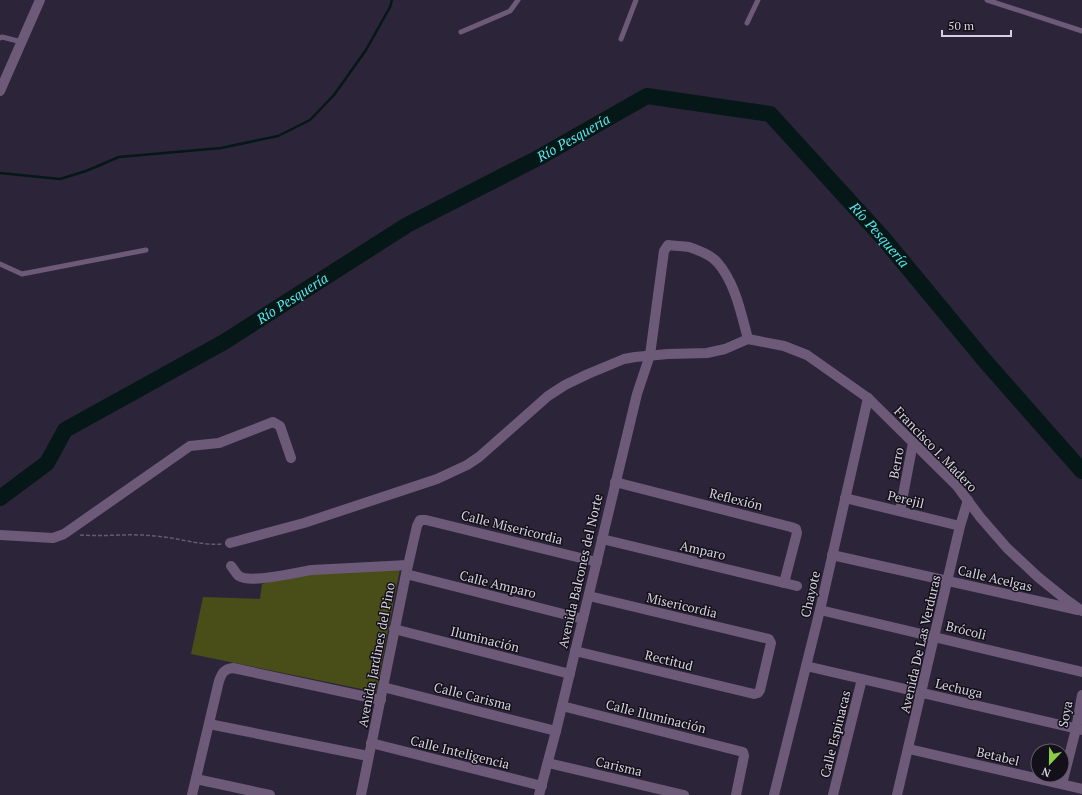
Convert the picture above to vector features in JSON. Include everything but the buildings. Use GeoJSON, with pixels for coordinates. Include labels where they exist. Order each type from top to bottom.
{"type":"FeatureCollection","features":[{"type":"Feature","properties":{"kind":"street"},"geometry":{"type":"LineString","coordinates":[[0,91],[40,0]]}},
{"type":"Feature","properties":{"kind":"street","name":"Avenida Balcones del Norte"},"geometry":{"type":"LineString","coordinates":[[541,790],[637,394],[650,355],[664,251],[668,245],[688,247],[716,260],[726,275],[736,297],[748,339]]}},
{"type":"Feature","properties":{"kind":"street"},"geometry":{"type":"LineString","coordinates":[[230,543],[304,524],[437,479],[467,465],[548,396],[565,385],[624,359],[650,355],[706,353],[725,349],[748,339]]}},
{"type":"Feature","properties":{"kind":"street","name":"Francisco I. Madero"},"geometry":{"type":"LineString","coordinates":[[748,339],[784,346],[808,355],[868,398],[948,476],[980,517],[1007,548],[1043,581],[1082,611]]}},
{"type":"Feature","properties":{"kind":"street","name":"Chayote"},"geometry":{"type":"LineString","coordinates":[[774,795],[820,610],[868,398]]}},
{"type":"Feature","properties":{"kind":"street"},"geometry":{"type":"LineString","coordinates":[[0,535],[53,538],[64,534],[190,446],[219,443],[273,422],[280,426],[291,458]]}},
{"type":"Feature","properties":{"kind":"street","name":"Berro"},"geometry":{"type":"LineString","coordinates":[[900,511],[913,443]]}},
{"type":"Feature","properties":{"kind":"street","name":"Reflexión"},"geometry":{"type":"LineString","coordinates":[[615,482],[791,526],[796,529],[798,533],[784,583]]}},
{"type":"Feature","properties":{"kind":"street","name":"Perejil"},"geometry":{"type":"LineString","coordinates":[[845,498],[960,526]]}},
{"type":"Feature","properties":{"kind":"street","name":"Avenida De Las Verduras"},"geometry":{"type":"LineString","coordinates":[[897,795],[960,526],[968,500]]}},
{"type":"Feature","properties":{"kind":"street","name":"Calle Misericordia"},"geometry":{"type":"LineString","coordinates":[[420,520],[426,520],[597,562]]}},
{"type":"Feature","properties":{"kind":"street","name":"Avenida Jardines del Pino"},"geometry":{"type":"LineString","coordinates":[[361,795],[394,629],[417,526],[420,520]]}},
{"type":"Feature","properties":{"kind":"street","name":"Amparo"},"geometry":{"type":"LineString","coordinates":[[602,540],[797,586]]}},
{"type":"Feature","properties":{"kind":"street","name":"Calle Acelgas"},"geometry":{"type":"LineString","coordinates":[[832,555],[1082,611]]}},
{"type":"Feature","properties":{"kind":"street","name":"Calle Amparo"},"geometry":{"type":"LineString","coordinates":[[231,566],[239,576],[246,578],[269,578],[305,571],[407,570],[583,619]]}},
{"type":"Feature","properties":{"kind":"street","name":"Misericordia"},"geometry":{"type":"LineString","coordinates":[[589,596],[769,639],[771,643],[758,693]]}},
{"type":"Feature","properties":{"kind":"street","name":"Brócoli"},"geometry":{"type":"LineString","coordinates":[[820,610],[1082,672]]}},
{"type":"Feature","properties":{"kind":"street","name":"Iluminación"},"geometry":{"type":"LineString","coordinates":[[394,629],[570,674]]}},
{"type":"Feature","properties":{"kind":"street","name":"Rectitud"},"geometry":{"type":"LineString","coordinates":[[575,651],[754,694],[758,693]]}},
{"type":"Feature","properties":{"kind":"street","name":"Lechuga"},"geometry":{"type":"LineString","coordinates":[[806,666],[1079,729]]}},
{"type":"Feature","properties":{"kind":"street"},"geometry":{"type":"LineString","coordinates":[[192,795],[219,681],[227,669],[233,668],[381,700]]}},
{"type":"Feature","properties":{"kind":"street","name":"Calle Espinacas"},"geometry":{"type":"LineString","coordinates":[[833,795],[862,679]]}},
{"type":"Feature","properties":{"kind":"street","name":"Calle Carisma"},"geometry":{"type":"LineString","coordinates":[[383,687],[556,731]]}},
{"type":"Feature","properties":{"kind":"street","name":"Soya"},"geometry":{"type":"LineString","coordinates":[[1062,784],[1079,729],[1082,695]]}},
{"type":"Feature","properties":{"kind":"street","name":"Calle Iluminación"},"geometry":{"type":"LineString","coordinates":[[562,706],[743,752],[744,756],[736,795]]}},
{"type":"Feature","properties":{"kind":"street"},"geometry":{"type":"LineString","coordinates":[[209,724],[368,756]]}},
{"type":"Feature","properties":{"kind":"street","name":"Calle Inteligencia"},"geometry":{"type":"LineString","coordinates":[[371,743],[541,790]]}},
{"type":"Feature","properties":{"kind":"street","name":"Betabel"},"geometry":{"type":"LineString","coordinates":[[909,749],[1062,784],[1082,790]]}},
{"type":"Feature","properties":{"kind":"street","name":"Carisma"},"geometry":{"type":"LineString","coordinates":[[548,763],[684,795]]}},
{"type":"Feature","properties":{"kind":"street"},"geometry":{"type":"LineString","coordinates":[[196,779],[270,795]]}},
{"type":"Feature","properties":{"kind":"lane"},"geometry":{"type":"LineString","coordinates":[[461,32],[510,12],[518,0]]}},
{"type":"Feature","properties":{"kind":"lane"},"geometry":{"type":"LineString","coordinates":[[621,39],[636,0]]}},
{"type":"Feature","properties":{"kind":"lane"},"geometry":{"type":"LineString","coordinates":[[747,23],[758,0]]}},
{"type":"Feature","properties":{"kind":"lane"},"geometry":{"type":"LineString","coordinates":[[987,0],[1082,31]]}},
{"type":"Feature","properties":{"kind":"lane"},"geometry":{"type":"LineString","coordinates":[[0,38],[2,36],[22,42]]}},
{"type":"Feature","properties":{"kind":"lane"},"geometry":{"type":"LineString","coordinates":[[0,264],[22,274],[146,250]]}},
{"type":"Feature","properties":{"kind":"path"},"geometry":{"type":"LineString","coordinates":[[64,534],[88,536],[120,534],[152,535],[209,544],[230,543]]}},
{"type":"Feature","properties":{"kind":"green space"},"geometry":{"type":"Polygon","coordinates":[[[400,569],[376,692],[191,654],[203,597],[260,599],[262,584],[296,574],[400,569]]]}},
{"type":"Feature","properties":{"kind":"waterway"},"geometry":{"type":"LineString","coordinates":[[0,173],[60,179],[86,171],[119,157],[221,148],[278,136],[310,120],[334,95],[366,50],[390,7],[392,0]]}},
{"type":"Feature","properties":{"kind":"waterway","name":"Río Pesquería"},"geometry":{"type":"LineString","coordinates":[[0,498],[47,463],[65,430],[224,342],[407,225],[538,158],[647,96],[770,114],[884,239],[985,361],[1082,471]]}}]}
